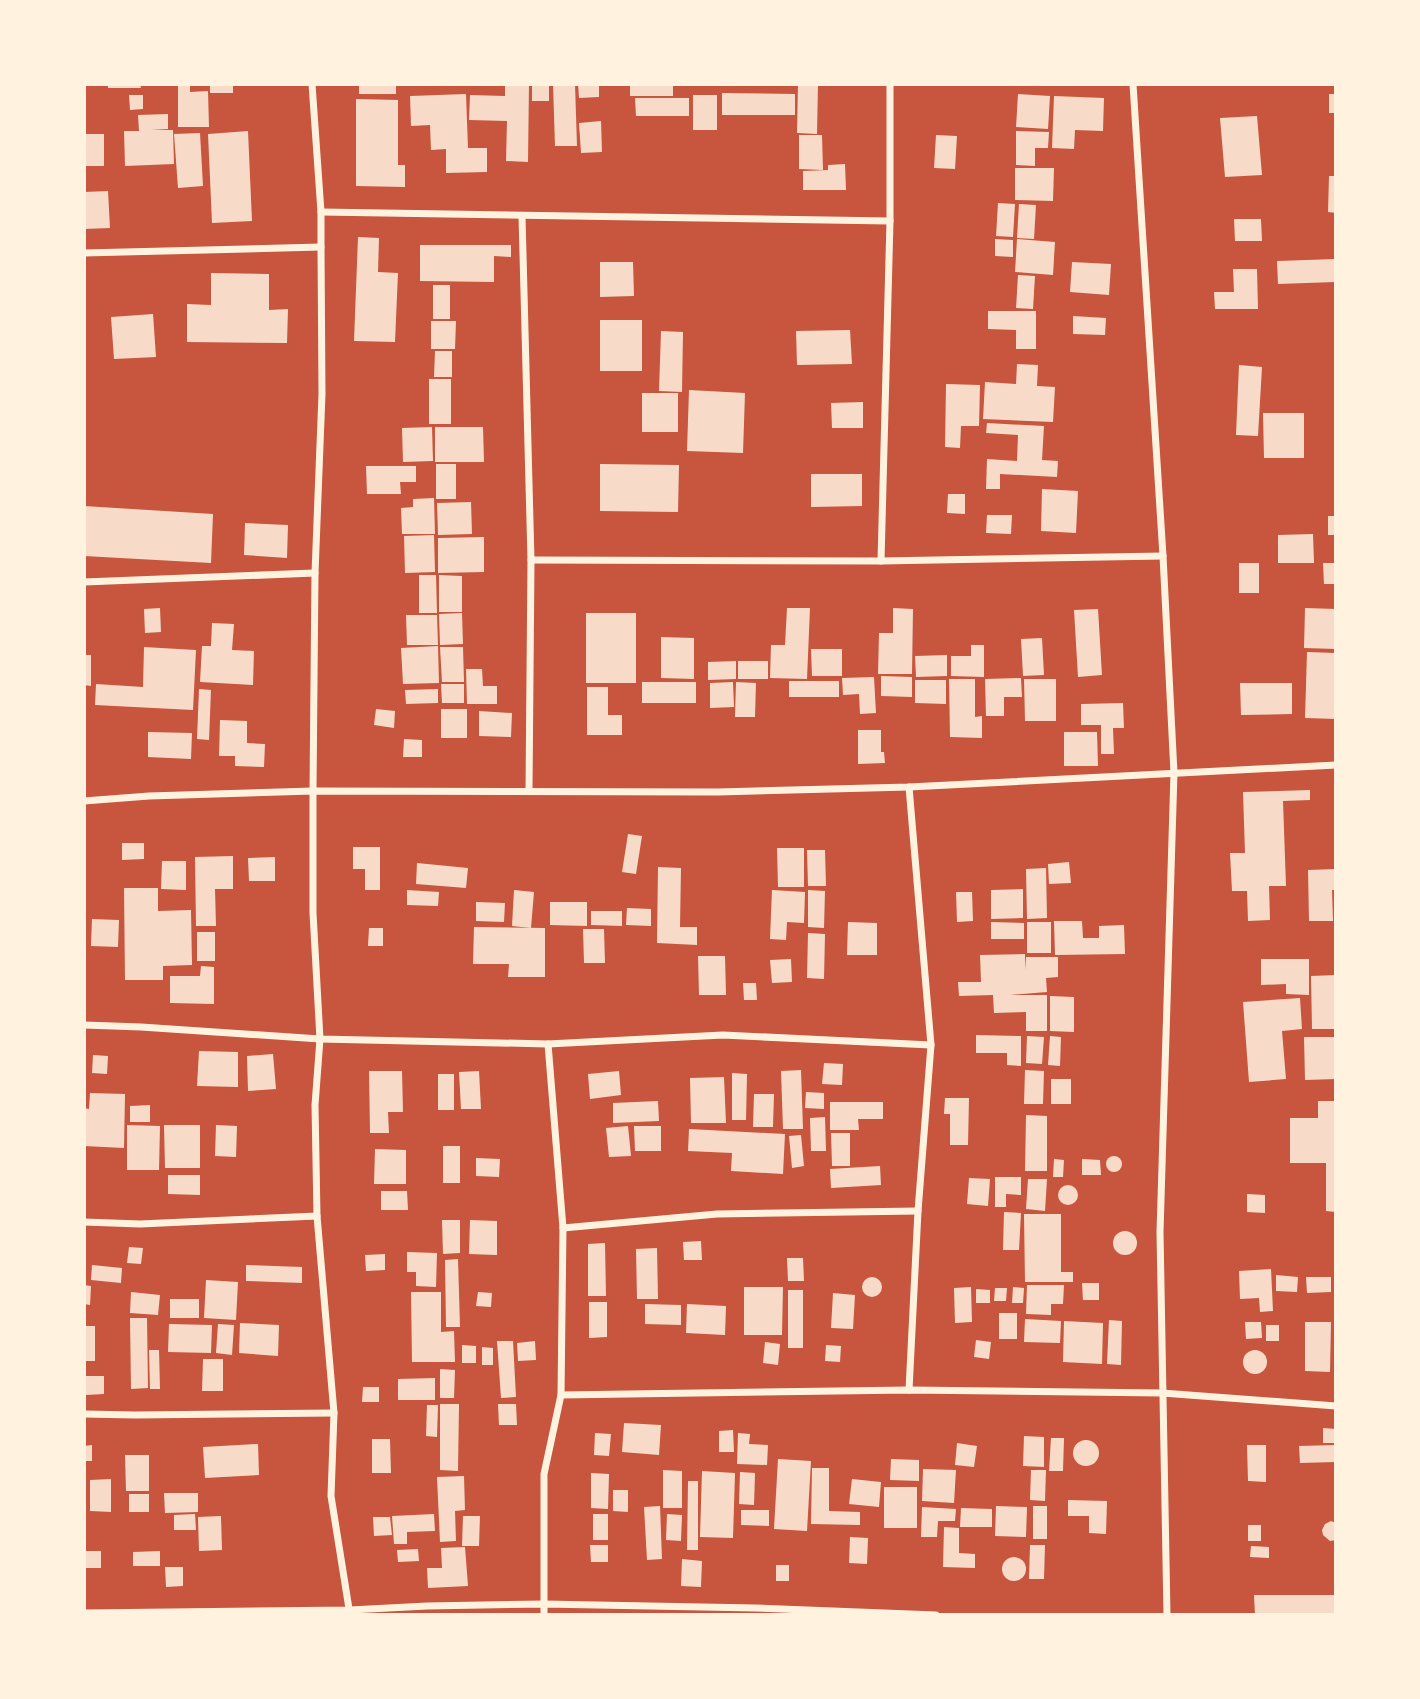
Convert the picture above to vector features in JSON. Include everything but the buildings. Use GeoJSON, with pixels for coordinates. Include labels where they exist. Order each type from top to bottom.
{"type":"FeatureCollection","features":[{"type":"Feature","properties":{"kind":"street"},"geometry":{"type":"LineString","coordinates":[[313,84],[321,212],[322,394],[315,573],[313,790],[313,913],[320,1038],[315,1105],[317,1216],[334,1413],[331,1496],[350,1613]]}},
{"type":"Feature","properties":{"kind":"street"},"geometry":{"type":"LineString","coordinates":[[881,561],[890,221],[890,84]]}},
{"type":"Feature","properties":{"kind":"street"},"geometry":{"type":"LineString","coordinates":[[1133,84],[1174,773],[1160,1232],[1167,1615]]}},
{"type":"Feature","properties":{"kind":"street"},"geometry":{"type":"LineString","coordinates":[[321,212],[890,221]]}},
{"type":"Feature","properties":{"kind":"street"},"geometry":{"type":"LineString","coordinates":[[522,216],[531,560],[529,791]]}},
{"type":"Feature","properties":{"kind":"street"},"geometry":{"type":"LineString","coordinates":[[84,253],[321,247]]}},
{"type":"Feature","properties":{"kind":"street"},"geometry":{"type":"LineString","coordinates":[[531,560],[881,561],[1163,556]]}},
{"type":"Feature","properties":{"kind":"street"},"geometry":{"type":"LineString","coordinates":[[84,582],[315,573]]}},
{"type":"Feature","properties":{"kind":"street"},"geometry":{"type":"LineString","coordinates":[[84,802],[149,796],[313,790],[718,792],[909,787],[1336,765]]}},
{"type":"Feature","properties":{"kind":"street"},"geometry":{"type":"LineString","coordinates":[[909,787],[931,1045],[918,1211],[909,1390]]}},
{"type":"Feature","properties":{"kind":"street"},"geometry":{"type":"LineString","coordinates":[[84,1025],[320,1038],[548,1044],[723,1035],[931,1045]]}},
{"type":"Feature","properties":{"kind":"street"},"geometry":{"type":"LineString","coordinates":[[544,1615],[544,1474],[561,1395],[563,1228],[548,1044]]}},
{"type":"Feature","properties":{"kind":"street"},"geometry":{"type":"LineString","coordinates":[[563,1228],[717,1214],[918,1211]]}},
{"type":"Feature","properties":{"kind":"street"},"geometry":{"type":"LineString","coordinates":[[84,1222],[139,1224],[317,1216]]}},
{"type":"Feature","properties":{"kind":"street"},"geometry":{"type":"LineString","coordinates":[[561,1395],[909,1390],[1162,1393],[1336,1406]]}},
{"type":"Feature","properties":{"kind":"street"},"geometry":{"type":"LineString","coordinates":[[84,1414],[334,1413]]}},
{"type":"Feature","properties":{"kind":"street"},"geometry":{"type":"LineString","coordinates":[[84,1613],[350,1613],[427,1606],[544,1604],[936,1615]]}}]}
